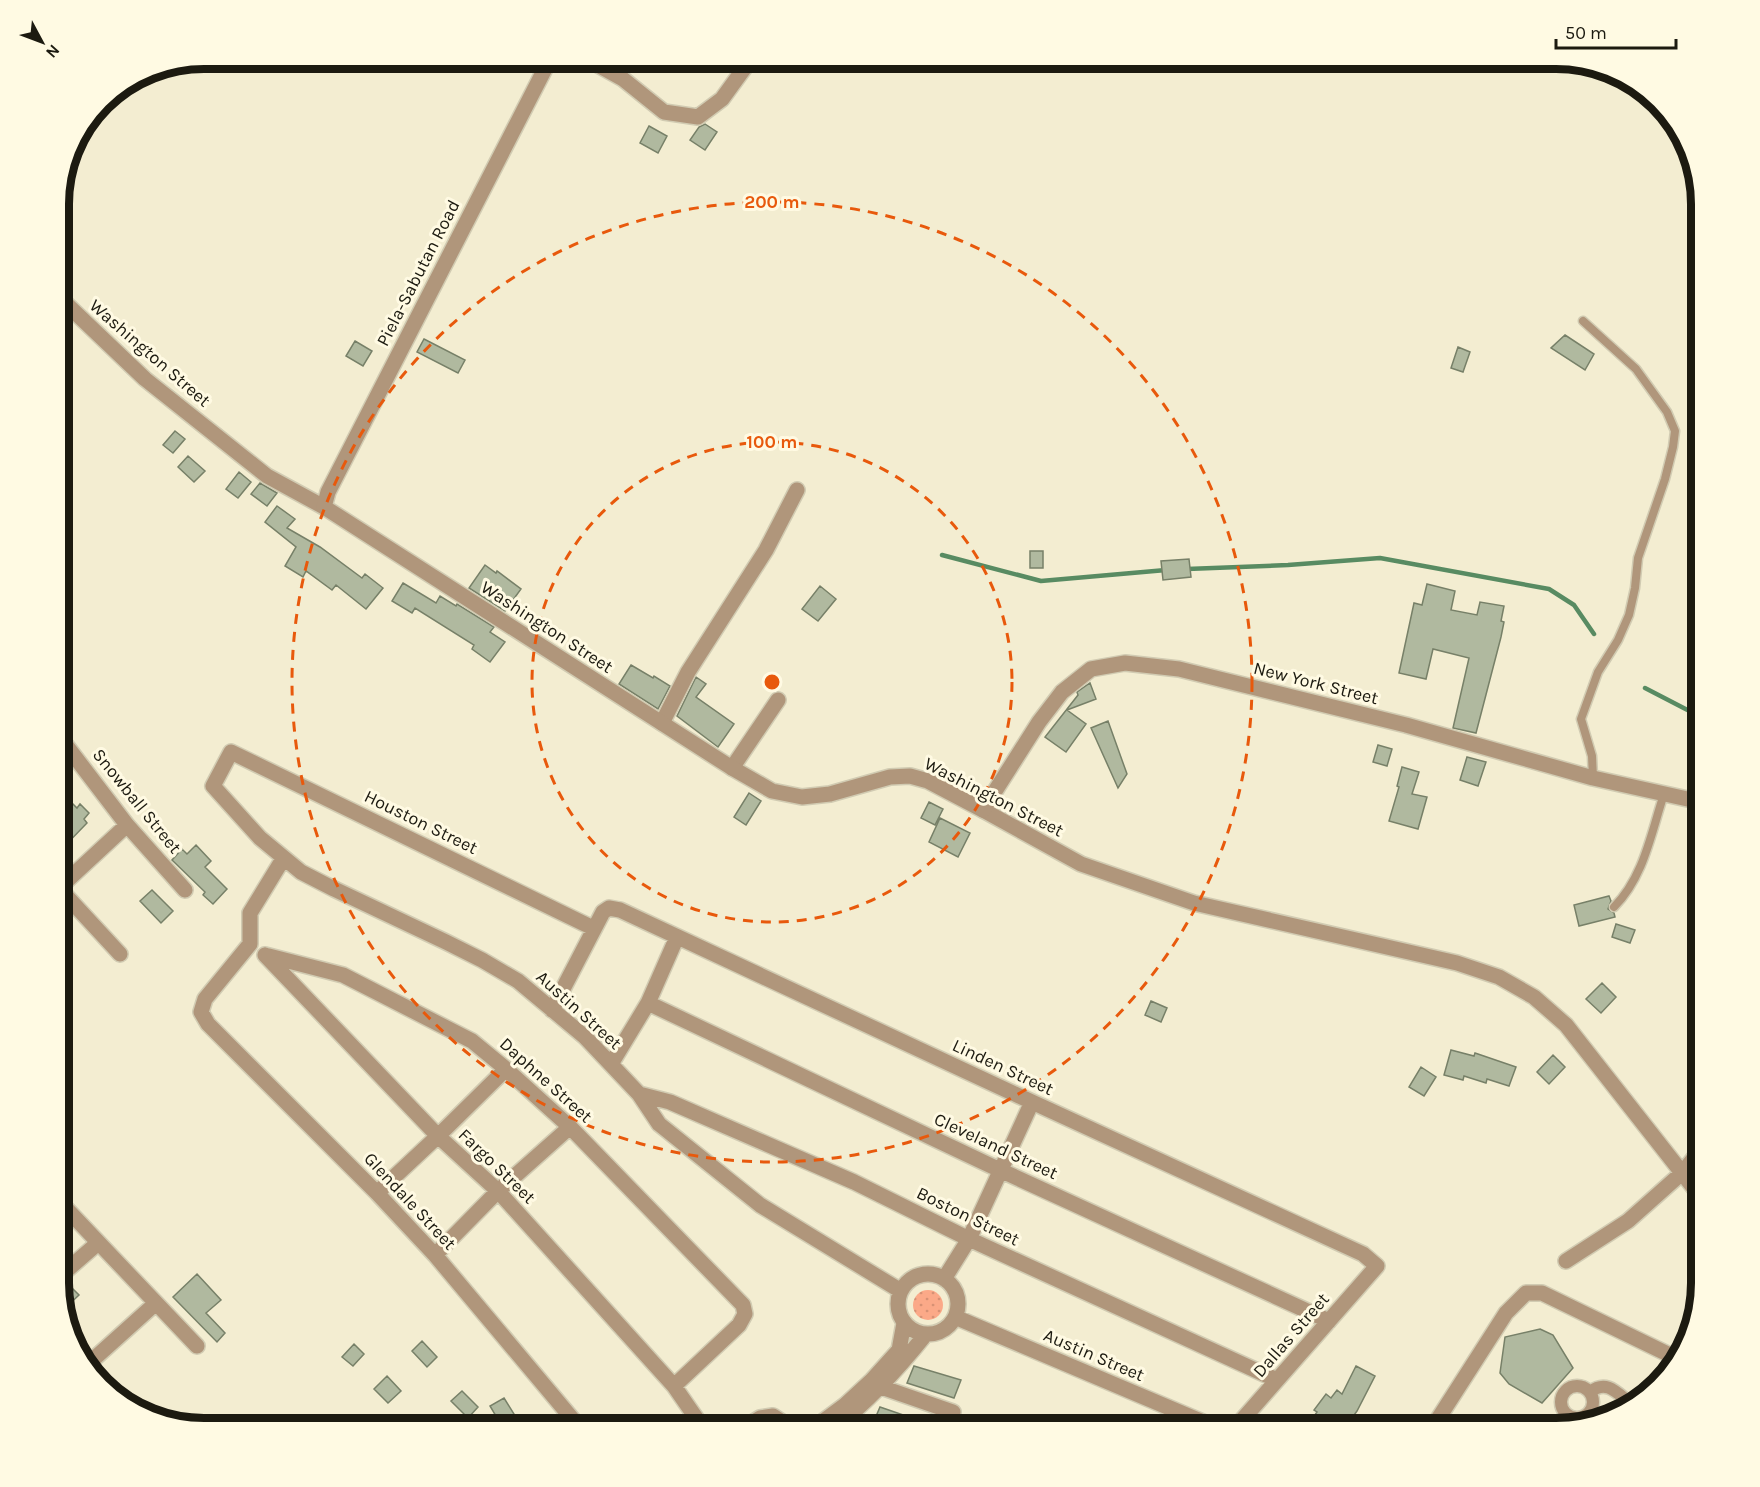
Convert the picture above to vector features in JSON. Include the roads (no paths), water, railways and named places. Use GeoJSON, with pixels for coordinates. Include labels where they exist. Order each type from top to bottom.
{"type":"FeatureCollection","features":[{"type":"Feature","properties":{"kind":"street","name":"Piela-Sabutan Road"},"geometry":{"type":"LineString","coordinates":[[324,507],[328,492],[544,69]]}},
{"type":"Feature","properties":{"kind":"street"},"geometry":{"type":"LineString","coordinates":[[606,69],[623,79],[664,112],[698,117],[722,99],[744,69]]}},
{"type":"Feature","properties":{"kind":"street","name":"Washington Street"},"geometry":{"type":"LineString","coordinates":[[69,307],[145,379],[267,476],[324,507],[732,768],[772,791],[802,797],[830,794],[890,777],[910,776],[928,781],[1081,864],[1194,903],[1457,963],[1499,977],[1534,997],[1566,1025],[1691,1183]]}},
{"type":"Feature","properties":{"kind":"street"},"geometry":{"type":"LineString","coordinates":[[662,723],[688,672],[766,550],[798,489]]}},
{"type":"Feature","properties":{"kind":"street","name":"New York Street"},"geometry":{"type":"LineString","coordinates":[[983,810],[1062,692],[1091,669],[1125,663],[1190,672],[1406,725],[1593,778],[1691,800]]}},
{"type":"Feature","properties":{"kind":"street"},"geometry":{"type":"LineString","coordinates":[[732,768],[778,700]]}},
{"type":"Feature","properties":{"kind":"street","name":"Houston Street"},"geometry":{"type":"LineString","coordinates":[[213,786],[231,752],[593,928]]}},
{"type":"Feature","properties":{"kind":"street","name":"Snowball Street"},"geometry":{"type":"LineString","coordinates":[[69,759],[185,890]]}},
{"type":"Feature","properties":{"kind":"street","name":"Austin Street"},"geometry":{"type":"LineString","coordinates":[[213,786],[260,838],[301,872],[482,960],[518,981],[585,1037],[639,1094],[659,1124],[760,1205],[901,1291]]}},
{"type":"Feature","properties":{"kind":"street"},"geometry":{"type":"LineString","coordinates":[[69,879],[127,825]]}},
{"type":"Feature","properties":{"kind":"street"},"geometry":{"type":"LineString","coordinates":[[250,944],[250,913],[283,859]]}},
{"type":"Feature","properties":{"kind":"street"},"geometry":{"type":"LineString","coordinates":[[69,899],[120,954]]}},
{"type":"Feature","properties":{"kind":"street","name":"Linden Street"},"geometry":{"type":"LineString","coordinates":[[593,928],[603,912],[609,908],[620,910],[1363,1254],[1377,1266]]}},
{"type":"Feature","properties":{"kind":"street"},"geometry":{"type":"LineString","coordinates":[[552,1010],[593,928]]}},
{"type":"Feature","properties":{"kind":"street"},"geometry":{"type":"LineString","coordinates":[[612,1065],[648,1003],[677,938]]}},
{"type":"Feature","properties":{"kind":"street","name":"Fargo Street"},"geometry":{"type":"LineString","coordinates":[[250,944],[265,955],[438,1136],[498,1191],[674,1386],[696,1418]]}},
{"type":"Feature","properties":{"kind":"street","name":"Glendale Street"},"geometry":{"type":"LineString","coordinates":[[250,944],[205,999],[201,1012],[208,1024],[377,1192],[435,1254],[572,1418]]}},
{"type":"Feature","properties":{"kind":"street","name":"Daphne Street"},"geometry":{"type":"LineString","coordinates":[[265,955],[344,975],[472,1041],[570,1127],[743,1305],[745,1314],[739,1325],[674,1386]]}},
{"type":"Feature","properties":{"kind":"street","name":"Cleveland Street"},"geometry":{"type":"LineString","coordinates":[[648,1003],[1002,1171],[1329,1321]]}},
{"type":"Feature","properties":{"kind":"street"},"geometry":{"type":"LineString","coordinates":[[377,1192],[506,1069]]}},
{"type":"Feature","properties":{"kind":"street","name":"Boston Street"},"geometry":{"type":"LineString","coordinates":[[639,1094],[670,1102],[854,1182],[969,1239],[1277,1380]]}},
{"type":"Feature","properties":{"kind":"street"},"geometry":{"type":"LineString","coordinates":[[944,1279],[969,1239],[1032,1102]]}},
{"type":"Feature","properties":{"kind":"street"},"geometry":{"type":"LineString","coordinates":[[435,1254],[498,1191],[570,1127]]}},
{"type":"Feature","properties":{"kind":"street"},"geometry":{"type":"LineString","coordinates":[[1566,1261],[1628,1221],[1683,1172],[1691,1162]]}},
{"type":"Feature","properties":{"kind":"street"},"geometry":{"type":"LineString","coordinates":[[69,1212],[197,1346]]}},
{"type":"Feature","properties":{"kind":"street"},"geometry":{"type":"LineString","coordinates":[[69,1268],[98,1243]]}},
{"type":"Feature","properties":{"kind":"street","name":"Dallas Street"},"geometry":{"type":"LineString","coordinates":[[1244,1418],[1377,1266]]}},
{"type":"Feature","properties":{"kind":"street"},"geometry":{"type":"LineString","coordinates":[[925,1274],[944,1279],[955,1291],[957,1300],[955,1317],[943,1330],[926,1334],[918,1333],[904,1323],[897,1307],[901,1291],[907,1282],[925,1274]]}},
{"type":"Feature","properties":{"kind":"street"},"geometry":{"type":"LineString","coordinates":[[1439,1418],[1506,1313],[1526,1293],[1542,1293],[1670,1355]]}},
{"type":"Feature","properties":{"kind":"street"},"geometry":{"type":"LineString","coordinates":[[96,1357],[156,1303]]}},
{"type":"Feature","properties":{"kind":"street","name":"Austin Street"},"geometry":{"type":"LineString","coordinates":[[955,1317],[1193,1418]]}},
{"type":"Feature","properties":{"kind":"street"},"geometry":{"type":"LineString","coordinates":[[827,1418],[872,1380],[899,1350],[904,1323]]}},
{"type":"Feature","properties":{"kind":"street"},"geometry":{"type":"LineString","coordinates":[[848,1418],[881,1387],[926,1334]]}},
{"type":"Feature","properties":{"kind":"street"},"geometry":{"type":"LineString","coordinates":[[1570,1417],[1561,1408],[1561,1397],[1568,1388],[1579,1385],[1590,1392],[1593,1398],[1593,1406],[1586,1414]]}},
{"type":"Feature","properties":{"kind":"street"},"geometry":{"type":"LineString","coordinates":[[1590,1392],[1598,1386],[1607,1386],[1624,1399]]}},
{"type":"Feature","properties":{"kind":"street"},"geometry":{"type":"LineString","coordinates":[[881,1387],[953,1412]]}},
{"type":"Feature","properties":{"kind":"street"},"geometry":{"type":"LineString","coordinates":[[760,1418],[773,1416],[776,1418]]}},
{"type":"Feature","properties":{"kind":"lane"},"geometry":{"type":"LineString","coordinates":[[1583,321],[1636,369],[1667,412],[1675,431],[1665,479],[1638,558],[1629,615],[1618,640],[1598,672],[1581,719],[1592,756],[1593,778]]}},
{"type":"Feature","properties":{"kind":"lane"},"geometry":{"type":"LineString","coordinates":[[1614,907],[1626,896],[1637,877],[1664,795]]}},
{"type":"Feature","properties":{"kind":"waterway"},"geometry":{"type":"LineString","coordinates":[[942,555],[1041,581],[1166,570]]}},
{"type":"Feature","properties":{"kind":"waterway"},"geometry":{"type":"LineString","coordinates":[[1187,569],[1380,558],[1549,589],[1574,605],[1594,634]]}},
{"type":"Feature","properties":{"kind":"waterway"},"geometry":{"type":"LineString","coordinates":[[1645,688],[1691,712]]}}]}
